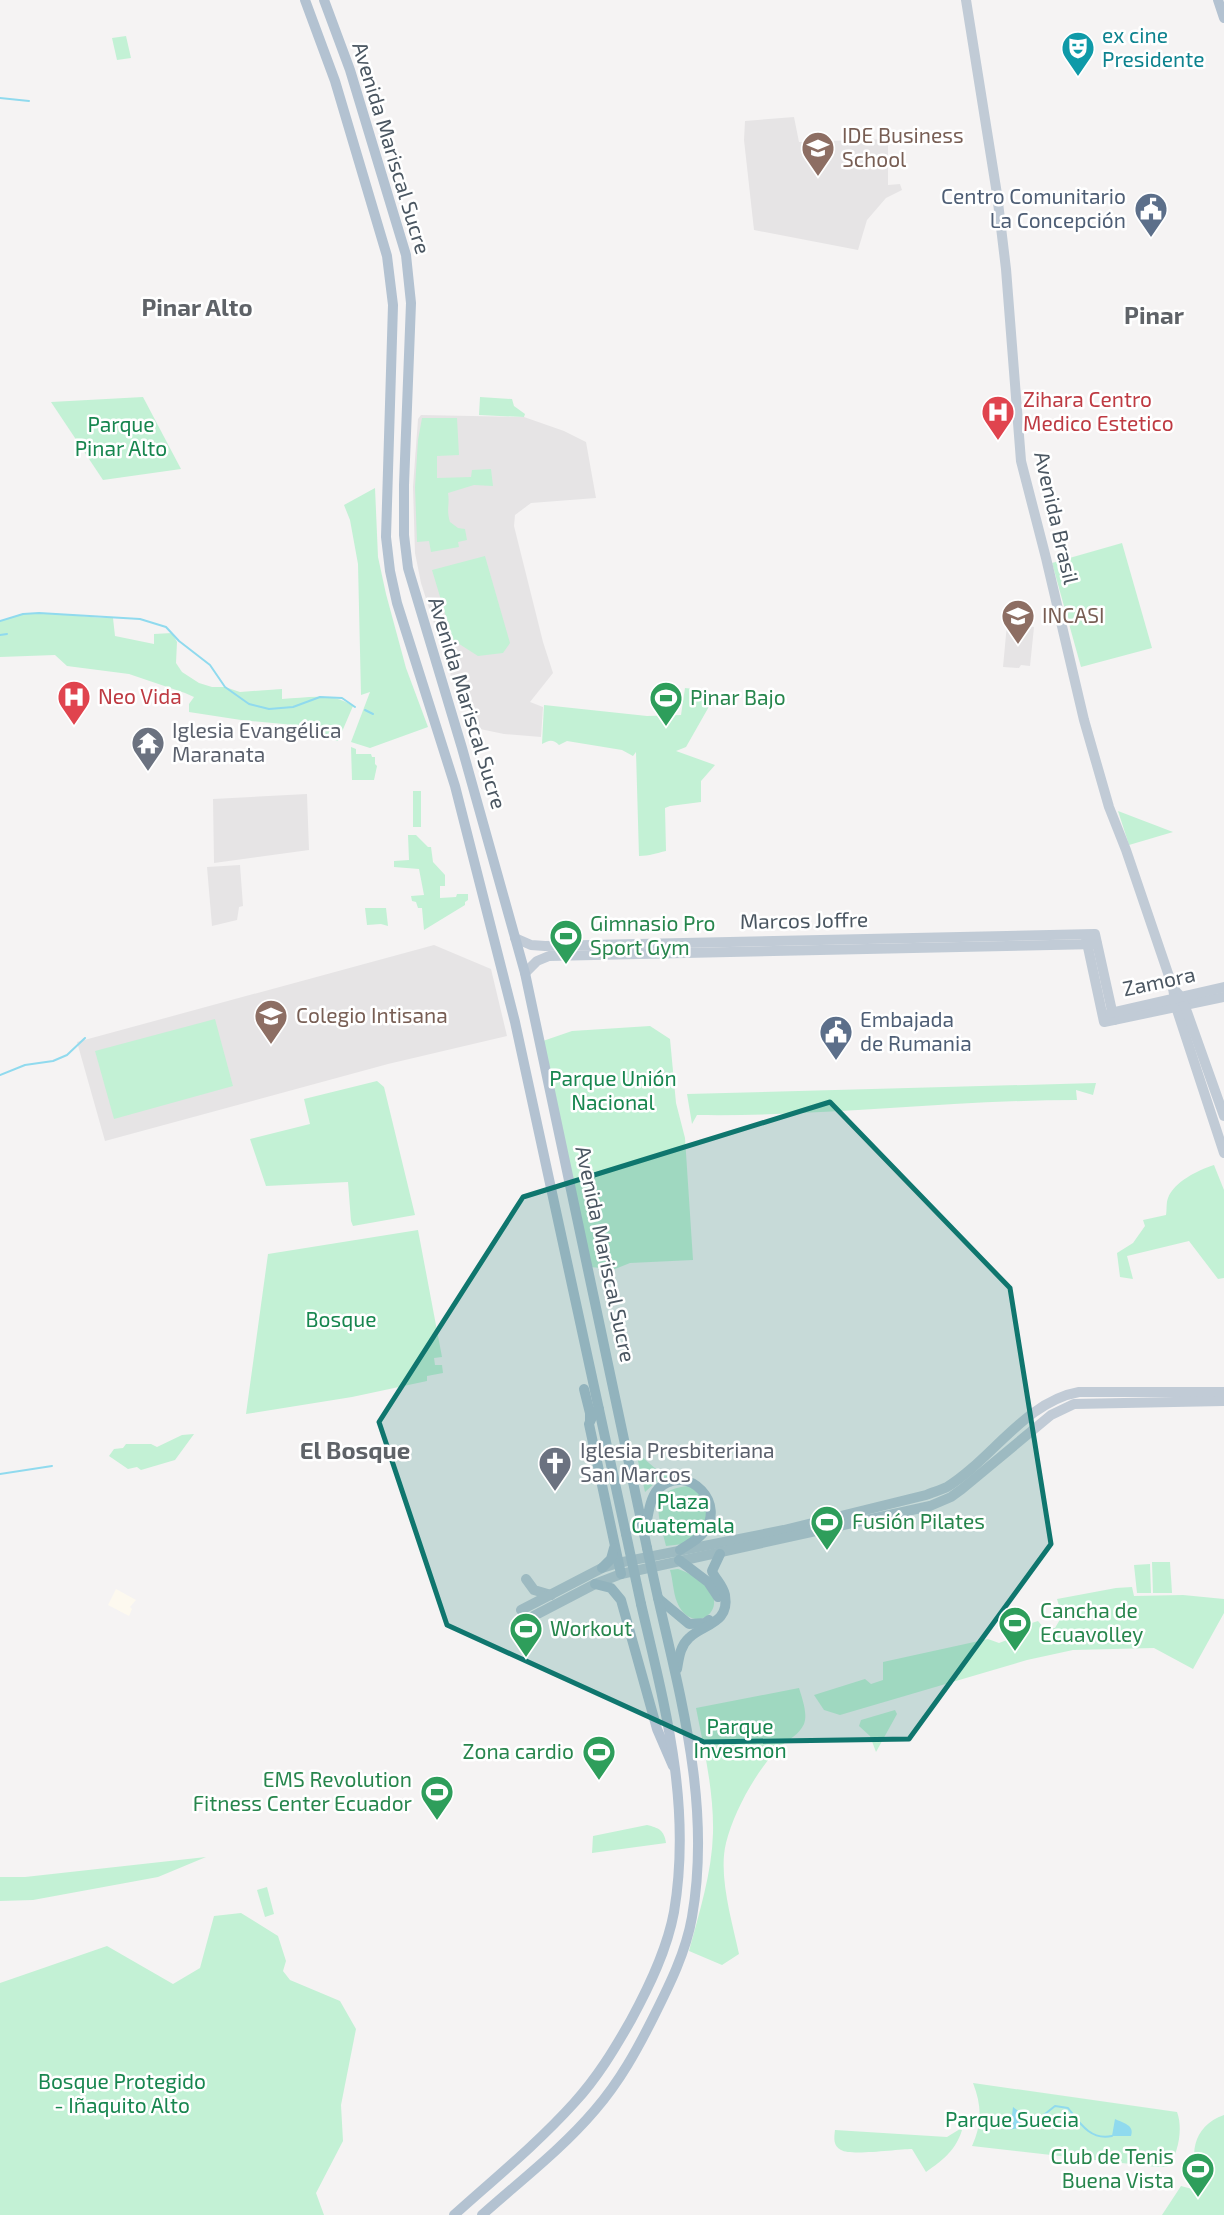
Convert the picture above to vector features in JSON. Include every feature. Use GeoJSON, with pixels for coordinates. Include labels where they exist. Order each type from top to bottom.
{"type":"FeatureCollection","features":[{"type":"Feature","properties":{"kind":"main road","name":"Avenida Mariscal Sucre"},"geometry":{"type":"LineString","coordinates":[[305,0],[330,65],[387,256],[393,305],[386,537],[390,571],[397,603],[455,786],[515,1022],[670,1729],[677,1775],[680,1852],[674,1914],[660,1959],[641,2002],[612,2054],[575,2102],[541,2137],[454,2215]]}},
{"type":"Feature","properties":{"kind":"main road","name":"Avenida Mariscal Sucre"},"geometry":{"type":"LineString","coordinates":[[324,0],[350,70],[406,255],[411,303],[404,485],[404,535],[408,568],[525,973],[644,1537],[676,1675],[693,1760],[699,1825],[692,1919],[678,1965],[629,2066],[593,2113],[482,2215]]}},
{"type":"Feature","properties":{"kind":"main road"},"geometry":{"type":"LineString","coordinates":[[1218,0],[1224,18]]}},
{"type":"Feature","properties":{"kind":"main road"},"geometry":{"type":"LineString","coordinates":[[355,145],[371,141]]}},
{"type":"Feature","properties":{"kind":"main road"},"geometry":{"type":"LineString","coordinates":[[584,1389],[620,1569]]}},
{"type":"Feature","properties":{"kind":"main road"},"geometry":{"type":"LineString","coordinates":[[589,1424],[599,1409]]}},
{"type":"Feature","properties":{"kind":"main road"},"geometry":{"type":"LineString","coordinates":[[644,1537],[651,1504],[659,1489],[675,1480],[684,1480],[699,1486],[708,1497],[711,1506],[710,1518],[702,1534],[680,1555],[715,1589],[719,1599],[717,1610],[712,1619],[705,1623],[688,1624],[659,1599]]}},
{"type":"Feature","properties":{"kind":"main road"},"geometry":{"type":"LineString","coordinates":[[602,1568],[613,1553],[613,1539]]}},
{"type":"Feature","properties":{"kind":"main road"},"geometry":{"type":"LineString","coordinates":[[676,1675],[682,1647],[692,1635],[715,1623],[722,1612],[724,1591],[712,1571],[720,1554]]}},
{"type":"Feature","properties":{"kind":"main road"},"geometry":{"type":"LineString","coordinates":[[595,1584],[611,1588],[621,1600],[657,1729],[677,1775]]}},
{"type":"Feature","properties":{"kind":"street","name":"Avenida Brasil"},"geometry":{"type":"LineString","coordinates":[[966,0],[997,194],[1006,269],[1021,461],[1084,720],[1109,807],[1177,999],[1224,1153]]}},
{"type":"Feature","properties":{"kind":"street","name":"Marcos Joffre"},"geometry":{"type":"LineString","coordinates":[[515,938],[531,945],[545,946],[1091,939]]}},
{"type":"Feature","properties":{"kind":"street","name":"Zamora"},"geometry":{"type":"LineString","coordinates":[[1091,939],[1108,1017],[1224,987]]}},
{"type":"Feature","properties":{"kind":"street","name":"Marcos Joffre"},"geometry":{"type":"LineString","coordinates":[[525,973],[537,961],[549,956],[1091,939]]}},
{"type":"Feature","properties":{"kind":"street","name":"Zamora"},"geometry":{"type":"LineString","coordinates":[[1177,999],[1224,997]]}},
{"type":"Feature","properties":{"kind":"street","name":"Avenida Brasil"},"geometry":{"type":"LineString","coordinates":[[1177,999],[1224,1116]]}},
{"type":"Feature","properties":{"kind":"street"},"geometry":{"type":"LineString","coordinates":[[620,1569],[595,1584],[522,1615],[551,1595],[602,1568],[620,1569],[838,1518],[926,1495],[946,1487],[1032,1415],[1067,1394],[1224,1392]]}},
{"type":"Feature","properties":{"kind":"street"},"geometry":{"type":"LineString","coordinates":[[680,1555],[720,1554],[930,1506],[951,1497],[1051,1415],[1074,1404],[1224,1401]]}},
{"type":"Feature","properties":{"kind":"street"},"geometry":{"type":"LineString","coordinates":[[526,1579],[534,1590],[551,1595]]}},
{"type":"Feature","properties":{"kind":"highlighted area"},"geometry":{"type":"Polygon","coordinates":[[[830,1102],[1010,1288],[1051,1544],[909,1739],[704,1742],[447,1625],[379,1422],[523,1197],[830,1102]]]}},
{"type":"Feature","properties":{"kind":"shaded area","name":"IDE Business School"},"geometry":{"type":"Polygon","coordinates":[[[794,117],[799,142],[888,139],[888,185],[900,184],[902,190],[886,198],[867,220],[858,250],[754,230],[744,140],[745,121],[794,117]]]}},
{"type":"Feature","properties":{"kind":"shaded area"},"geometry":{"type":"Polygon","coordinates":[[[421,415],[524,417],[586,442],[596,498],[531,503],[515,515],[514,526],[553,673],[530,702],[543,707],[541,737],[474,730],[467,701],[459,701],[421,583],[415,553],[413,487],[418,419],[421,415]]]}},
{"type":"Feature","properties":{"kind":"shaded area","name":"INCASI"},"geometry":{"type":"Polygon","coordinates":[[[1007,624],[1034,627],[1030,666],[1003,667],[1007,624]]]}},
{"type":"Feature","properties":{"kind":"shaded area"},"geometry":{"type":"Polygon","coordinates":[[[307,794],[309,850],[214,863],[213,799],[307,794]]]}},
{"type":"Feature","properties":{"kind":"shaded area"},"geometry":{"type":"Polygon","coordinates":[[[240,865],[243,906],[239,907],[237,920],[212,926],[207,867],[240,865]]]}},
{"type":"Feature","properties":{"kind":"shaded area","name":"Colegio Intisana"},"geometry":{"type":"Polygon","coordinates":[[[434,945],[491,969],[507,1036],[388,1064],[105,1141],[77,1042],[434,945]]]}},
{"type":"Feature","properties":{"kind":"shaded area"},"geometry":{"type":"Polygon","coordinates":[[[116,1589],[136,1600],[130,1607],[132,1609],[129,1616],[108,1605],[116,1589]]]}},
{"type":"Feature","properties":{"kind":"green space"},"geometry":{"type":"Polygon","coordinates":[[[126,36],[131,58],[117,60],[112,38],[126,36]]]}},
{"type":"Feature","properties":{"kind":"green space","name":"Parque Pinar Alto"},"geometry":{"type":"Polygon","coordinates":[[[143,397],[181,469],[103,480],[51,402],[143,397]]]}},
{"type":"Feature","properties":{"kind":"green space"},"geometry":{"type":"Polygon","coordinates":[[[480,397],[512,399],[514,406],[525,414],[524,417],[479,415],[480,397]]]}},
{"type":"Feature","properties":{"kind":"green space"},"geometry":{"type":"Polygon","coordinates":[[[422,418],[457,418],[459,455],[437,456],[437,478],[471,477],[472,470],[491,469],[493,486],[474,485],[448,493],[450,522],[465,529],[467,540],[458,542],[459,547],[431,552],[429,541],[417,542],[415,487],[422,418]]]}},
{"type":"Feature","properties":{"kind":"green space"},"geometry":{"type":"Polygon","coordinates":[[[375,488],[378,557],[386,594],[406,668],[428,727],[370,748],[351,742],[370,692],[361,695],[358,564],[350,520],[344,505],[375,488]]]}},
{"type":"Feature","properties":{"kind":"green space"},"geometry":{"type":"Polygon","coordinates":[[[1122,543],[1152,648],[1081,667],[1052,563],[1122,543]]]}},
{"type":"Feature","properties":{"kind":"green space"},"geometry":{"type":"Polygon","coordinates":[[[485,556],[510,643],[503,653],[478,656],[453,640],[432,570],[485,556]]]}},
{"type":"Feature","properties":{"kind":"green space"},"geometry":{"type":"Polygon","coordinates":[[[23,614],[113,618],[115,636],[154,644],[154,634],[172,633],[177,642],[176,663],[182,672],[199,683],[212,687],[225,687],[240,692],[282,689],[282,699],[328,697],[353,706],[338,741],[306,733],[305,726],[189,712],[189,704],[194,697],[185,693],[129,674],[67,666],[55,655],[0,657],[0,621],[23,614]]]}},
{"type":"Feature","properties":{"kind":"green space"},"geometry":{"type":"Polygon","coordinates":[[[685,688],[703,690],[711,703],[686,747],[676,751],[715,765],[701,781],[701,802],[665,808],[666,851],[639,856],[636,752],[633,756],[622,750],[567,741],[559,745],[551,741],[542,744],[544,705],[647,716],[681,715],[685,688]]]}},
{"type":"Feature","properties":{"kind":"green space"},"geometry":{"type":"Polygon","coordinates":[[[351,747],[356,749],[356,754],[371,754],[375,757],[377,766],[374,780],[352,780],[351,747]]]}},
{"type":"Feature","properties":{"kind":"green space"},"geometry":{"type":"Polygon","coordinates":[[[413,791],[421,791],[421,827],[413,827],[413,791]]]}},
{"type":"Feature","properties":{"kind":"green space"},"geometry":{"type":"Polygon","coordinates":[[[1118,811],[1173,832],[1129,845],[1118,811]]]}},
{"type":"Feature","properties":{"kind":"green space"},"geometry":{"type":"Polygon","coordinates":[[[408,835],[416,835],[431,847],[433,862],[445,875],[445,886],[440,886],[440,898],[468,894],[465,905],[424,930],[422,908],[418,908],[411,896],[424,895],[419,869],[394,867],[394,861],[409,860],[408,835]]]}},
{"type":"Feature","properties":{"kind":"green space"},"geometry":{"type":"Polygon","coordinates":[[[365,908],[386,908],[388,926],[367,925],[365,908]]]}},
{"type":"Feature","properties":{"kind":"green space"},"geometry":{"type":"Polygon","coordinates":[[[215,1019],[233,1086],[114,1119],[95,1051],[215,1019]]]}},
{"type":"Feature","properties":{"kind":"green space","name":"Parque Unión Nacional"},"geometry":{"type":"Polygon","coordinates":[[[650,1026],[670,1039],[676,1103],[685,1138],[693,1260],[630,1263],[615,1269],[589,1267],[540,1042],[572,1031],[650,1026]]]}},
{"type":"Feature","properties":{"kind":"green space"},"geometry":{"type":"Polygon","coordinates":[[[377,1081],[384,1087],[415,1215],[353,1226],[348,1182],[266,1186],[250,1139],[310,1124],[304,1099],[377,1081]]]}},
{"type":"Feature","properties":{"kind":"green space"},"geometry":{"type":"Polygon","coordinates":[[[1096,1083],[1093,1095],[1076,1090],[1077,1100],[792,1114],[697,1115],[692,1124],[687,1094],[1096,1083]]]}},
{"type":"Feature","properties":{"kind":"green space"},"geometry":{"type":"Polygon","coordinates":[[[1214,1165],[1224,1190],[1224,1278],[1218,1279],[1189,1241],[1127,1256],[1133,1279],[1120,1277],[1117,1253],[1133,1243],[1145,1226],[1143,1220],[1166,1215],[1168,1198],[1175,1187],[1194,1173],[1214,1165]]]}},
{"type":"Feature","properties":{"kind":"green space","name":"Bosque"},"geometry":{"type":"Polygon","coordinates":[[[418,1230],[442,1357],[434,1358],[435,1365],[442,1365],[443,1373],[427,1376],[427,1381],[352,1397],[246,1414],[268,1254],[418,1230]]]}},
{"type":"Feature","properties":{"kind":"green space"},"geometry":{"type":"Polygon","coordinates":[[[194,1434],[175,1460],[141,1470],[137,1467],[128,1469],[109,1456],[114,1449],[123,1448],[126,1444],[151,1444],[157,1447],[182,1435],[194,1434]]]}},
{"type":"Feature","properties":{"kind":"green space"},"geometry":{"type":"Polygon","coordinates":[[[636,1452],[656,1469],[678,1474],[658,1480],[645,1492],[636,1452]]]}},
{"type":"Feature","properties":{"kind":"green space","name":"Plaza Guatemala"},"geometry":{"type":"Polygon","coordinates":[[[688,1486],[702,1493],[708,1511],[702,1532],[683,1544],[666,1546],[659,1515],[661,1499],[666,1493],[688,1486]]]}},
{"type":"Feature","properties":{"kind":"green space"},"geometry":{"type":"Polygon","coordinates":[[[1152,1562],[1170,1562],[1172,1593],[1153,1593],[1152,1562]]]}},
{"type":"Feature","properties":{"kind":"green space"},"geometry":{"type":"Polygon","coordinates":[[[1150,1564],[1151,1593],[1137,1593],[1134,1565],[1150,1564]]]}},
{"type":"Feature","properties":{"kind":"green space"},"geometry":{"type":"Polygon","coordinates":[[[678,1569],[700,1580],[711,1592],[714,1603],[711,1612],[704,1618],[695,1619],[685,1614],[677,1602],[670,1570],[678,1569]]]}},
{"type":"Feature","properties":{"kind":"green space"},"geometry":{"type":"Polygon","coordinates":[[[1132,1587],[1134,1596],[1183,1595],[1224,1599],[1224,1613],[1193,1669],[1154,1648],[1073,1650],[1027,1660],[840,1715],[824,1710],[814,1695],[865,1679],[871,1684],[883,1680],[883,1662],[988,1639],[999,1643],[1007,1640],[1006,1631],[1038,1621],[1044,1628],[1055,1628],[1062,1616],[1057,1599],[1132,1587]]]}},
{"type":"Feature","properties":{"kind":"green space","name":"Parque Invesmon"},"geometry":{"type":"Polygon","coordinates":[[[799,1688],[805,1711],[804,1724],[797,1734],[772,1755],[755,1778],[726,1843],[725,1883],[739,1954],[722,1965],[689,1951],[708,1878],[713,1833],[710,1786],[696,1708],[799,1688]]]}},
{"type":"Feature","properties":{"kind":"green space"},"geometry":{"type":"Polygon","coordinates":[[[895,1710],[897,1714],[876,1752],[870,1736],[859,1726],[861,1720],[895,1710]]]}},
{"type":"Feature","properties":{"kind":"green space"},"geometry":{"type":"Polygon","coordinates":[[[647,1825],[660,1830],[666,1843],[592,1853],[593,1836],[647,1825]]]}},
{"type":"Feature","properties":{"kind":"green space"},"geometry":{"type":"Polygon","coordinates":[[[206,1857],[158,1877],[33,1900],[0,1901],[0,1877],[25,1877],[206,1857]]]}},
{"type":"Feature","properties":{"kind":"green space"},"geometry":{"type":"Polygon","coordinates":[[[267,1887],[274,1914],[265,1917],[257,1890],[267,1887]]]}},
{"type":"Feature","properties":{"kind":"green space","name":"Bosque Protegido - Iñaquito Alto"},"geometry":{"type":"Polygon","coordinates":[[[241,1913],[278,1936],[286,1961],[283,1971],[290,1980],[340,2001],[356,2029],[341,2105],[343,2141],[316,2193],[324,2215],[0,2215],[0,1983],[107,1946],[173,1984],[200,1968],[214,1916],[241,1913]]]}},
{"type":"Feature","properties":{"kind":"green space","name":"Parque Suecia"},"geometry":{"type":"Polygon","coordinates":[[[973,2083],[1177,2112],[1180,2125],[1177,2148],[1167,2167],[1157,2167],[972,2146],[980,2115],[973,2083]]]}},
{"type":"Feature","properties":{"kind":"green space"},"geometry":{"type":"Polygon","coordinates":[[[1224,2115],[1224,2215],[1162,2215],[1181,2186],[1192,2189],[1203,2185],[1195,2164],[1196,2144],[1205,2127],[1224,2115]]]}},
{"type":"Feature","properties":{"kind":"green space"},"geometry":{"type":"Polygon","coordinates":[[[835,2130],[947,2137],[962,2130],[952,2149],[926,2172],[912,2149],[846,2152],[838,2148],[834,2139],[835,2130]]]}},
{"type":"Feature","properties":{"kind":"water"},"geometry":{"type":"Polygon","coordinates":[[[1013,2107],[1021,2113],[1023,2121],[1019,2128],[1007,2130],[1011,2124],[1013,2107]]]}},
{"type":"Feature","properties":{"kind":"water"},"geometry":{"type":"Polygon","coordinates":[[[1115,2119],[1130,2127],[1131,2136],[1112,2136],[1115,2119]]]}},
{"type":"Feature","properties":{"kind":"waterway"},"geometry":{"type":"LineString","coordinates":[[0,98],[29,101]]}},
{"type":"Feature","properties":{"kind":"waterway"},"geometry":{"type":"LineString","coordinates":[[0,621],[23,614],[39,613],[140,619],[166,627],[210,665],[225,687],[249,704],[269,709],[293,707],[320,697],[342,698],[355,707]]}},
{"type":"Feature","properties":{"kind":"waterway"},"geometry":{"type":"LineString","coordinates":[[0,635],[7,634]]}},
{"type":"Feature","properties":{"kind":"waterway"},"geometry":{"type":"LineString","coordinates":[[365,710],[373,714]]}},
{"type":"Feature","properties":{"kind":"waterway"},"geometry":{"type":"LineString","coordinates":[[0,1075],[25,1065],[53,1061],[67,1055],[85,1038]]}},
{"type":"Feature","properties":{"kind":"waterway"},"geometry":{"type":"LineString","coordinates":[[0,1474],[52,1466]]}},
{"type":"Feature","properties":{"kind":"waterway"},"geometry":{"type":"LineString","coordinates":[[1023,2121],[1035,2122],[1055,2106],[1068,2108],[1091,2133],[1097,2136],[1112,2136]]}},
{"type":"Feature","properties":{"kind":"place","name":"ex cine Presidente"},"geometry":{"type":"Point","coordinates":[1078,78]}},
{"type":"Feature","properties":{"kind":"place","name":"IDE Business School"},"geometry":{"type":"Point","coordinates":[818,178]}},
{"type":"Feature","properties":{"kind":"place","name":"Centro Comunitario La Concepción"},"geometry":{"type":"Point","coordinates":[1151,239]}},
{"type":"Feature","properties":{"kind":"place","name":"Zihara Centro Medico Estetico"},"geometry":{"type":"Point","coordinates":[998,442]}},
{"type":"Feature","properties":{"kind":"place","name":"INCASI"},"geometry":{"type":"Point","coordinates":[1018,646]}},
{"type":"Feature","properties":{"kind":"place","name":"Neo Vida"},"geometry":{"type":"Point","coordinates":[74,727]}},
{"type":"Feature","properties":{"kind":"place","name":"Pinar Bajo"},"geometry":{"type":"Point","coordinates":[666,728]}},
{"type":"Feature","properties":{"kind":"place","name":"Iglesia Evangélica Maranata"},"geometry":{"type":"Point","coordinates":[148,773]}},
{"type":"Feature","properties":{"kind":"place","name":"Gimnasio Pro Sport Gym"},"geometry":{"type":"Point","coordinates":[566,966]}},
{"type":"Feature","properties":{"kind":"place","name":"Colegio Intisana"},"geometry":{"type":"Point","coordinates":[271,1046]}},
{"type":"Feature","properties":{"kind":"place","name":"Embajada de Rumania"},"geometry":{"type":"Point","coordinates":[836,1062]}},
{"type":"Feature","properties":{"kind":"place","name":"Iglesia Presbiteriana San Marcos"},"geometry":{"type":"Point","coordinates":[555,1493]}},
{"type":"Feature","properties":{"kind":"place","name":"Fusión Pilates"},"geometry":{"type":"Point","coordinates":[827,1552]}},
{"type":"Feature","properties":{"kind":"place","name":"Cancha de Ecuavolley"},"geometry":{"type":"Point","coordinates":[1015,1653]}},
{"type":"Feature","properties":{"kind":"place","name":"Workout"},"geometry":{"type":"Point","coordinates":[526,1659]}},
{"type":"Feature","properties":{"kind":"place","name":"Zona cardio"},"geometry":{"type":"Point","coordinates":[599,1782]}},
{"type":"Feature","properties":{"kind":"place","name":"EMS Revolution Fitness Center Ecuador"},"geometry":{"type":"Point","coordinates":[437,1822]}},
{"type":"Feature","properties":{"kind":"place","name":"Club de Tenis Buena Vista"},"geometry":{"type":"Point","coordinates":[1198,2199]}},
{"type":"Feature","properties":{"kind":"district","name":"Pinar Alto"},"geometry":{"type":"Point","coordinates":[197,308]}},
{"type":"Feature","properties":{"kind":"district","name":"Pinar"},"geometry":{"type":"Point","coordinates":[1154,316]}},
{"type":"Feature","properties":{"kind":"district","name":"El Bosque"},"geometry":{"type":"Point","coordinates":[355,1451]}}]}
